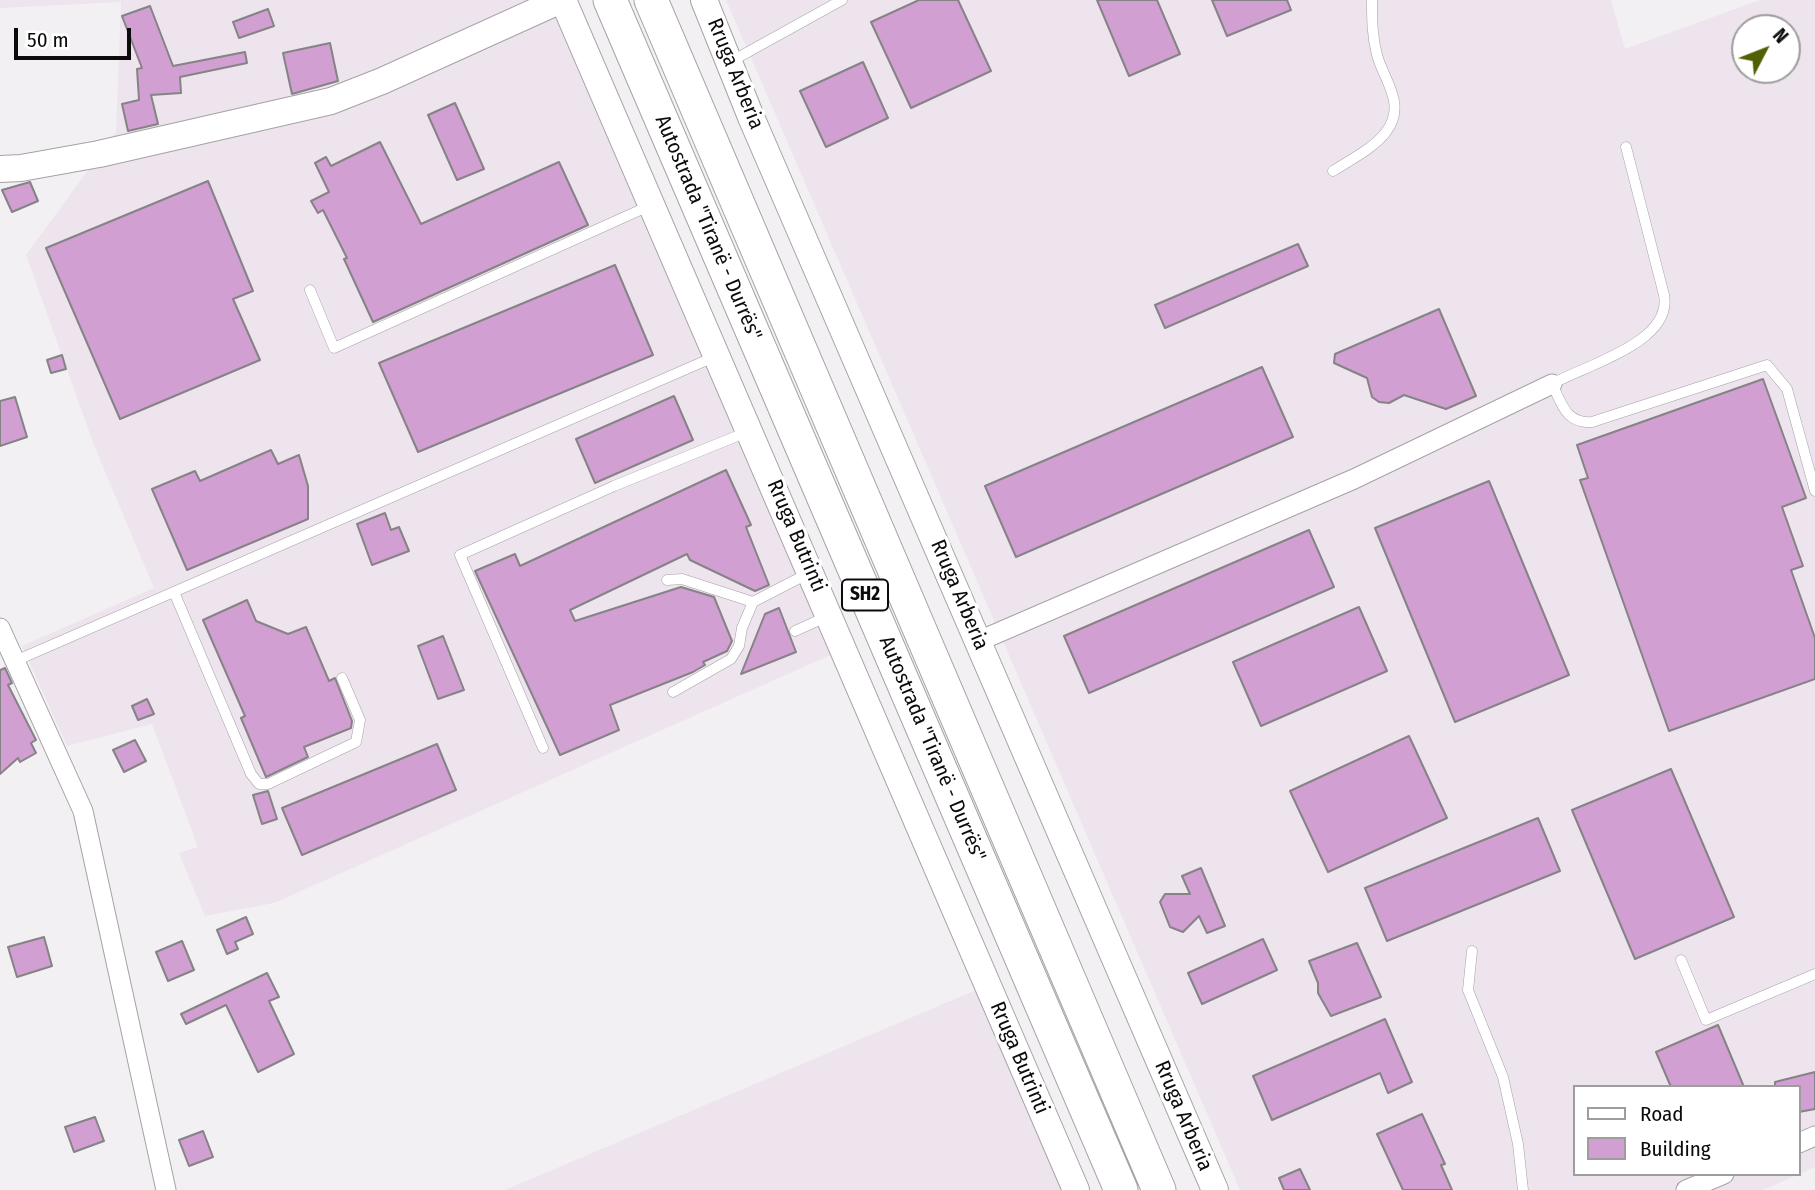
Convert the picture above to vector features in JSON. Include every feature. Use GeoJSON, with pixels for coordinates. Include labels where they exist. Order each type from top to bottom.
{"type":"FeatureCollection","features":[{"type":"Feature","properties":{"kind":"highway","name":"Autostrada \"Tiranë - Durrës\""},"geometry":{"type":"LineString","coordinates":[[610,0],[1121,1190]]}},
{"type":"Feature","properties":{"kind":"highway","name":"Autostrada \"Tiranë - Durrës\""},"geometry":{"type":"LineString","coordinates":[[651,0],[1159,1190]]}},
{"type":"Feature","properties":{"kind":"main road","name":"Rruga Butrinti"},"geometry":{"type":"LineString","coordinates":[[562,0],[609,120],[653,204],[1076,1190]]}},
{"type":"Feature","properties":{"kind":"main road"},"geometry":{"type":"LineString","coordinates":[[0,169],[22,168],[99,154],[331,101],[562,0]]}},
{"type":"Feature","properties":{"kind":"main road","name":"Rruga Arberia"},"geometry":{"type":"LineString","coordinates":[[704,0],[1215,1190]]}},
{"type":"Feature","properties":{"kind":"street"},"geometry":{"type":"LineString","coordinates":[[979,641],[1354,479],[1552,384]]}},
{"type":"Feature","properties":{"kind":"street"},"geometry":{"type":"LineString","coordinates":[[0,628],[83,811],[166,1190]]}},
{"type":"Feature","properties":{"kind":"street"},"geometry":{"type":"LineString","coordinates":[[1686,1190],[1719,1176]]}},
{"type":"Feature","properties":{"kind":"lane"},"geometry":{"type":"LineString","coordinates":[[729,62],[842,0]]}},
{"type":"Feature","properties":{"kind":"lane"},"geometry":{"type":"LineString","coordinates":[[1333,171],[1386,132],[1395,113],[1395,97],[1378,58],[1373,35],[1372,0]]}},
{"type":"Feature","properties":{"kind":"lane"},"geometry":{"type":"LineString","coordinates":[[1626,147],[1664,295],[1663,314],[1655,327],[1632,346],[1552,384],[1570,420],[1579,423],[1592,422],[1767,365],[1787,389],[1815,491]]}},
{"type":"Feature","properties":{"kind":"lane"},"geometry":{"type":"LineString","coordinates":[[310,290],[334,348],[653,204]]}},
{"type":"Feature","properties":{"kind":"lane"},"geometry":{"type":"LineString","coordinates":[[15,661],[718,355]]}},
{"type":"Feature","properties":{"kind":"lane"},"geometry":{"type":"LineString","coordinates":[[543,748],[460,555],[636,476],[750,430]]}},
{"type":"Feature","properties":{"kind":"lane"},"geometry":{"type":"LineString","coordinates":[[673,692],[731,659],[739,646],[742,628],[753,602],[811,572]]}},
{"type":"Feature","properties":{"kind":"lane"},"geometry":{"type":"LineString","coordinates":[[667,580],[682,579],[753,602]]}},
{"type":"Feature","properties":{"kind":"lane"},"geometry":{"type":"LineString","coordinates":[[174,592],[251,774],[259,784],[268,784],[356,742],[360,720],[342,678]]}},
{"type":"Feature","properties":{"kind":"lane"},"geometry":{"type":"LineString","coordinates":[[795,631],[830,615]]}},
{"type":"Feature","properties":{"kind":"lane"},"geometry":{"type":"LineString","coordinates":[[1472,951],[1468,990],[1503,1077],[1518,1144],[1523,1190]]}},
{"type":"Feature","properties":{"kind":"lane"},"geometry":{"type":"LineString","coordinates":[[1681,960],[1706,1020],[1815,974]]}},
{"type":"Feature","properties":{"kind":"shaded area"},"geometry":{"type":"Polygon","coordinates":[[[0,0],[563,0],[844,649],[274,903],[205,916],[179,853],[198,847],[152,724],[67,746],[22,646],[154,588],[95,448],[26,255],[116,132],[121,2],[0,8],[0,0]]]}},
{"type":"Feature","properties":{"kind":"shaded area"},"geometry":{"type":"Polygon","coordinates":[[[726,0],[1611,0],[1625,49],[1760,0],[1815,0],[1815,1167],[1801,1173],[1801,1085],[1574,1085],[1574,1176],[1795,1176],[1763,1190],[1240,1190],[726,0]]]}},
{"type":"Feature","properties":{"kind":"shaded area"},"geometry":{"type":"Polygon","coordinates":[[[988,985],[1076,1190],[505,1190],[988,985]]]}},
{"type":"Feature","properties":{"kind":"building"},"geometry":{"type":"Polygon","coordinates":[[[919,0],[958,0],[991,71],[911,108],[871,22],[919,0]]]}},
{"type":"Feature","properties":{"kind":"building"},"geometry":{"type":"Polygon","coordinates":[[[1097,0],[1157,0],[1180,54],[1129,76],[1097,0]]]}},
{"type":"Feature","properties":{"kind":"building"},"geometry":{"type":"Polygon","coordinates":[[[1212,0],[1287,0],[1291,10],[1227,36],[1212,0]]]}},
{"type":"Feature","properties":{"kind":"building"},"geometry":{"type":"Polygon","coordinates":[[[150,6],[173,66],[245,52],[247,63],[180,77],[181,93],[151,95],[158,124],[128,131],[122,104],[139,100],[137,69],[142,68],[122,16],[150,6]]]}},
{"type":"Feature","properties":{"kind":"building"},"geometry":{"type":"Polygon","coordinates":[[[268,9],[274,26],[239,38],[233,22],[268,9]]]}},
{"type":"Feature","properties":{"kind":"building"},"geometry":{"type":"Polygon","coordinates":[[[330,43],[338,81],[292,94],[283,53],[330,43]]]}},
{"type":"Feature","properties":{"kind":"building"},"geometry":{"type":"Polygon","coordinates":[[[863,62],[888,118],[826,147],[800,91],[863,62]]]}},
{"type":"Feature","properties":{"kind":"building"},"geometry":{"type":"Polygon","coordinates":[[[455,103],[484,169],[457,180],[428,115],[455,103]]]}},
{"type":"Feature","properties":{"kind":"building"},"geometry":{"type":"Polygon","coordinates":[[[380,142],[421,224],[559,162],[588,225],[373,322],[344,259],[347,258],[323,210],[318,213],[311,201],[329,192],[315,163],[326,157],[331,166],[380,142]]]}},
{"type":"Feature","properties":{"kind":"building"},"geometry":{"type":"Polygon","coordinates":[[[208,181],[253,291],[233,299],[260,360],[120,419],[46,248],[208,181]]]}},
{"type":"Feature","properties":{"kind":"building"},"geometry":{"type":"Polygon","coordinates":[[[30,182],[38,201],[12,212],[2,190],[30,182]]]}},
{"type":"Feature","properties":{"kind":"building"},"geometry":{"type":"Polygon","coordinates":[[[1298,244],[1308,266],[1165,328],[1155,305],[1298,244]]]}},
{"type":"Feature","properties":{"kind":"building"},"geometry":{"type":"Polygon","coordinates":[[[615,265],[653,355],[418,452],[379,363],[615,265]]]}},
{"type":"Feature","properties":{"kind":"building"},"geometry":{"type":"Polygon","coordinates":[[[1439,309],[1476,396],[1446,409],[1404,395],[1389,403],[1379,402],[1372,397],[1367,378],[1334,363],[1335,354],[1439,309]]]}},
{"type":"Feature","properties":{"kind":"building"},"geometry":{"type":"Polygon","coordinates":[[[62,355],[66,369],[51,373],[47,360],[62,355]]]}},
{"type":"Feature","properties":{"kind":"building"},"geometry":{"type":"Polygon","coordinates":[[[1262,367],[1293,437],[1016,557],[985,486],[1262,367]]]}},
{"type":"Feature","properties":{"kind":"building"},"geometry":{"type":"Polygon","coordinates":[[[1763,379],[1806,498],[1782,507],[1803,566],[1791,570],[1815,638],[1815,679],[1669,731],[1580,480],[1588,478],[1577,445],[1763,379]]]}},
{"type":"Feature","properties":{"kind":"building"},"geometry":{"type":"Polygon","coordinates":[[[674,396],[693,440],[595,483],[576,439],[674,396]]]}},
{"type":"Feature","properties":{"kind":"building"},"geometry":{"type":"Polygon","coordinates":[[[15,397],[27,437],[0,446],[0,401],[15,397]]]}},
{"type":"Feature","properties":{"kind":"building"},"geometry":{"type":"Polygon","coordinates":[[[271,450],[278,464],[299,455],[308,486],[308,519],[187,570],[152,489],[195,471],[200,481],[271,450]]]}},
{"type":"Feature","properties":{"kind":"building"},"geometry":{"type":"Polygon","coordinates":[[[726,470],[751,525],[746,527],[769,585],[755,591],[690,560],[687,554],[570,610],[575,621],[681,587],[714,597],[732,641],[727,651],[703,662],[705,665],[693,672],[610,705],[619,730],[560,755],[475,571],[515,554],[520,566],[726,470]]]}},
{"type":"Feature","properties":{"kind":"building"},"geometry":{"type":"Polygon","coordinates":[[[1489,481],[1569,675],[1455,722],[1375,528],[1489,481]]]}},
{"type":"Feature","properties":{"kind":"building"},"geometry":{"type":"Polygon","coordinates":[[[385,513],[391,530],[399,527],[409,551],[372,565],[357,524],[385,513]]]}},
{"type":"Feature","properties":{"kind":"building"},"geometry":{"type":"Polygon","coordinates":[[[1309,530],[1334,587],[1089,693],[1064,636],[1309,530]]]}},
{"type":"Feature","properties":{"kind":"building"},"geometry":{"type":"Polygon","coordinates":[[[247,600],[256,621],[288,634],[306,627],[329,681],[335,678],[352,721],[351,728],[304,747],[308,757],[266,777],[241,718],[245,716],[203,620],[247,600]]]}},
{"type":"Feature","properties":{"kind":"building"},"geometry":{"type":"Polygon","coordinates":[[[1359,607],[1387,671],[1261,726],[1233,662],[1359,607]]]}},
{"type":"Feature","properties":{"kind":"building"},"geometry":{"type":"Polygon","coordinates":[[[779,608],[796,652],[741,674],[765,614],[779,608]]]}},
{"type":"Feature","properties":{"kind":"building"},"geometry":{"type":"Polygon","coordinates":[[[443,636],[464,690],[438,699],[418,646],[443,636]]]}},
{"type":"Feature","properties":{"kind":"building"},"geometry":{"type":"Polygon","coordinates":[[[5,668],[12,683],[8,685],[36,740],[31,743],[36,753],[20,762],[18,758],[0,774],[0,670],[5,668]]]}},
{"type":"Feature","properties":{"kind":"building"},"geometry":{"type":"Polygon","coordinates":[[[147,699],[154,714],[138,720],[132,706],[147,699]]]}},
{"type":"Feature","properties":{"kind":"building"},"geometry":{"type":"Polygon","coordinates":[[[1409,736],[1447,818],[1328,872],[1290,791],[1409,736]]]}},
{"type":"Feature","properties":{"kind":"building"},"geometry":{"type":"Polygon","coordinates":[[[135,740],[146,761],[124,772],[113,750],[135,740]]]}},
{"type":"Feature","properties":{"kind":"building"},"geometry":{"type":"Polygon","coordinates":[[[437,744],[456,790],[302,855],[282,808],[437,744]]]}},
{"type":"Feature","properties":{"kind":"building"},"geometry":{"type":"Polygon","coordinates":[[[1671,769],[1734,917],[1635,959],[1572,810],[1671,769]]]}},
{"type":"Feature","properties":{"kind":"building"},"geometry":{"type":"Polygon","coordinates":[[[268,791],[277,819],[262,824],[253,795],[268,791]]]}},
{"type":"Feature","properties":{"kind":"building"},"geometry":{"type":"Polygon","coordinates":[[[1538,818],[1560,871],[1387,941],[1365,888],[1538,818]]]}},
{"type":"Feature","properties":{"kind":"building"},"geometry":{"type":"Polygon","coordinates":[[[1201,868],[1225,926],[1207,933],[1199,916],[1183,932],[1170,927],[1160,902],[1165,894],[1190,894],[1182,876],[1201,868]]]}},
{"type":"Feature","properties":{"kind":"building"},"geometry":{"type":"Polygon","coordinates":[[[246,917],[253,934],[235,942],[238,949],[227,954],[217,930],[246,917]]]}},
{"type":"Feature","properties":{"kind":"building"},"geometry":{"type":"Polygon","coordinates":[[[44,937],[52,966],[17,977],[8,947],[44,937]]]}},
{"type":"Feature","properties":{"kind":"building"},"geometry":{"type":"Polygon","coordinates":[[[1263,939],[1277,970],[1202,1004],[1188,973],[1263,939]]]}},
{"type":"Feature","properties":{"kind":"building"},"geometry":{"type":"Polygon","coordinates":[[[182,941],[194,970],[168,981],[156,952],[182,941]]]}},
{"type":"Feature","properties":{"kind":"building"},"geometry":{"type":"Polygon","coordinates":[[[1357,943],[1381,997],[1331,1016],[1318,993],[1318,983],[1309,961],[1357,943]]]}},
{"type":"Feature","properties":{"kind":"building"},"geometry":{"type":"Polygon","coordinates":[[[267,973],[279,997],[269,1001],[294,1054],[258,1072],[226,1005],[186,1024],[181,1014],[267,973]]]}},
{"type":"Feature","properties":{"kind":"building"},"geometry":{"type":"Polygon","coordinates":[[[1385,1019],[1412,1082],[1388,1093],[1380,1073],[1272,1120],[1253,1076],[1385,1019]]]}},
{"type":"Feature","properties":{"kind":"building"},"geometry":{"type":"Polygon","coordinates":[[[1718,1025],[1743,1085],[1670,1085],[1656,1052],[1718,1025]]]}},
{"type":"Feature","properties":{"kind":"building"},"geometry":{"type":"Polygon","coordinates":[[[1815,1072],[1815,1109],[1801,1112],[1801,1085],[1775,1085],[1775,1082],[1815,1072]]]}},
{"type":"Feature","properties":{"kind":"building"},"geometry":{"type":"Polygon","coordinates":[[[1422,1114],[1445,1164],[1441,1165],[1452,1190],[1403,1190],[1377,1134],[1422,1114]]]}},
{"type":"Feature","properties":{"kind":"building"},"geometry":{"type":"Polygon","coordinates":[[[95,1117],[104,1141],[74,1152],[65,1127],[95,1117]]]}},
{"type":"Feature","properties":{"kind":"building"},"geometry":{"type":"Polygon","coordinates":[[[203,1131],[213,1157],[189,1166],[179,1140],[203,1131]]]}},
{"type":"Feature","properties":{"kind":"building"},"geometry":{"type":"Polygon","coordinates":[[[1300,1169],[1310,1190],[1284,1190],[1279,1178],[1300,1169]]]}}]}
